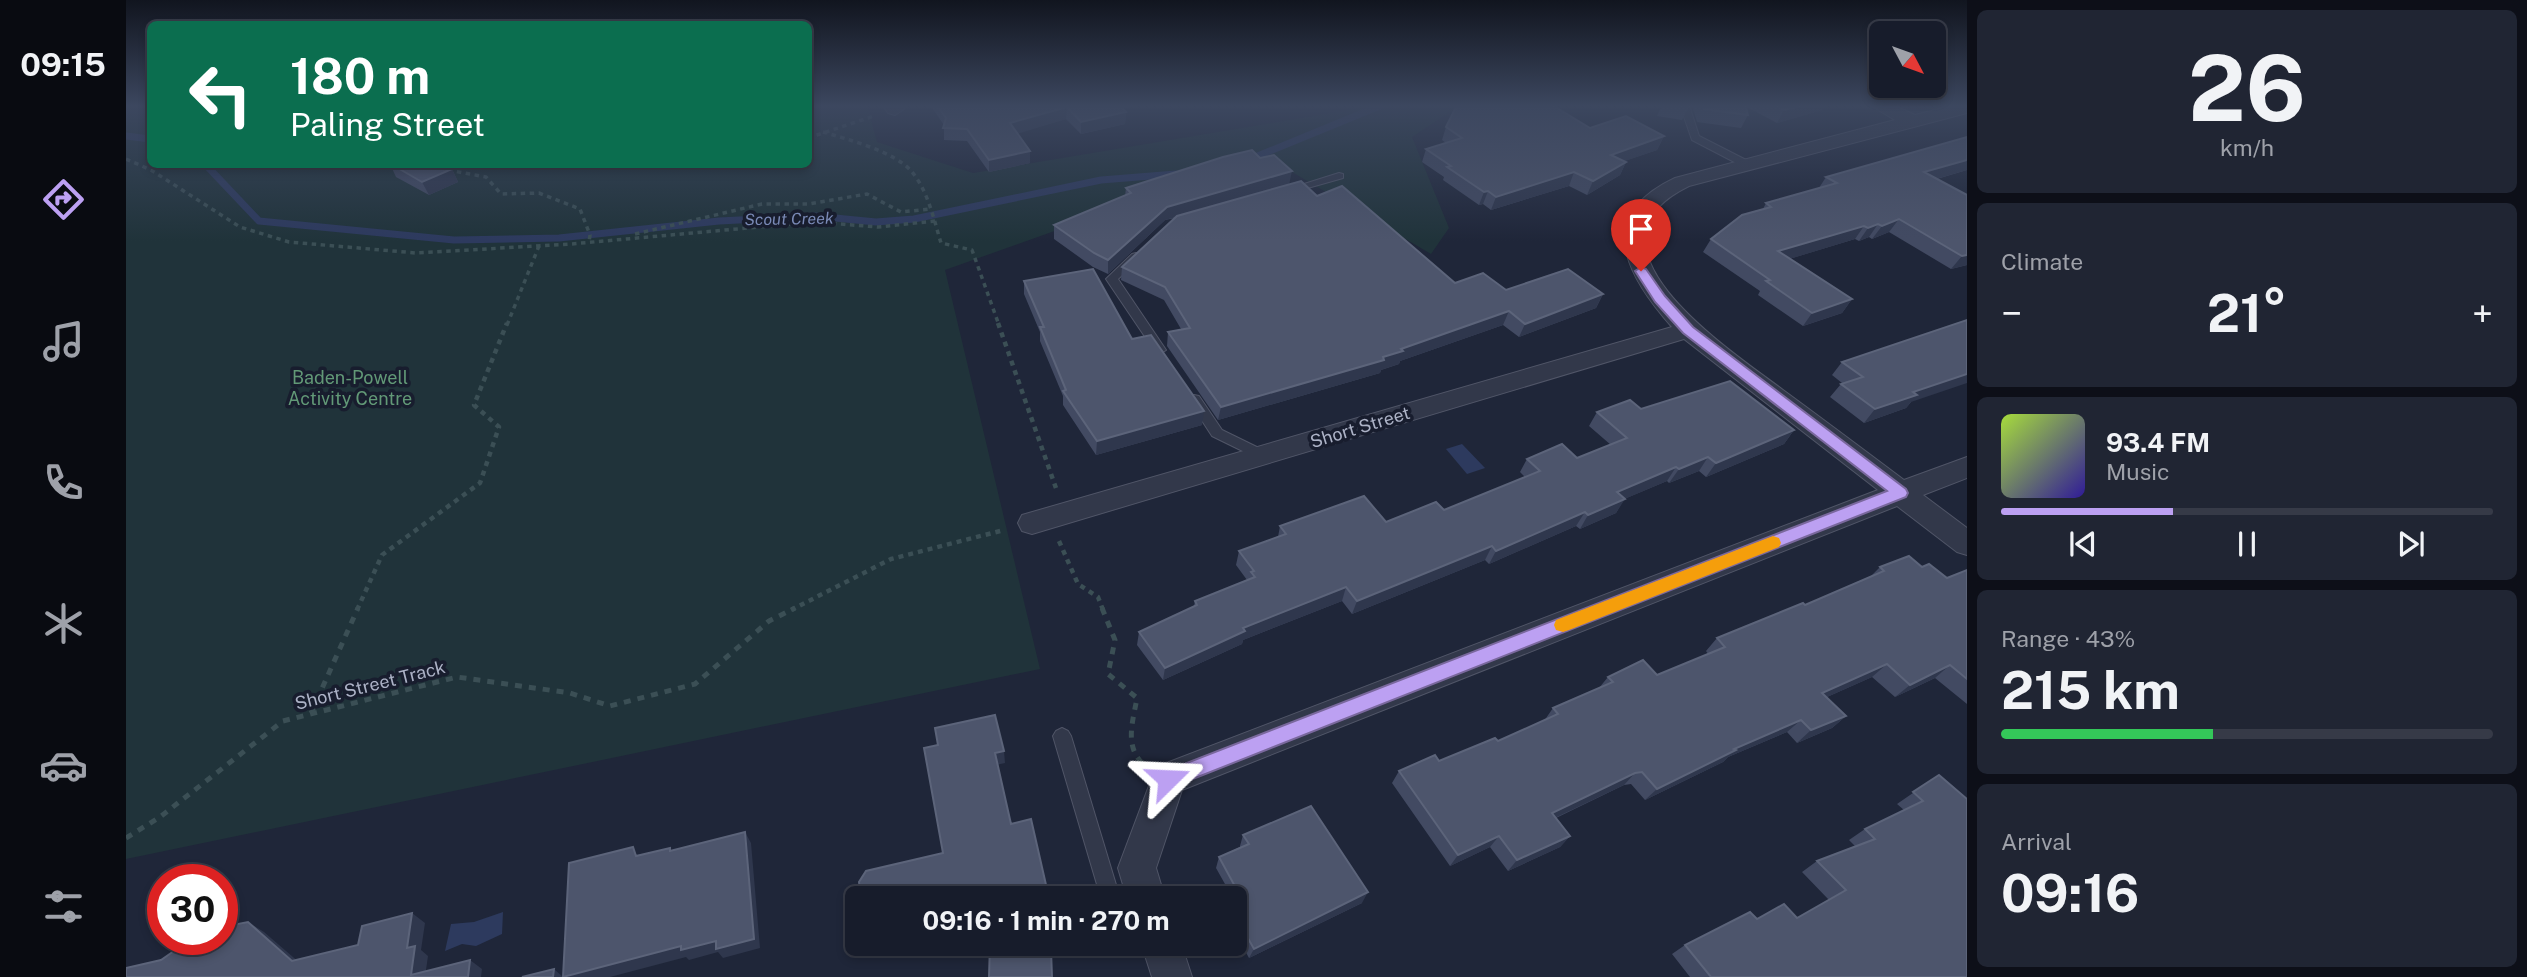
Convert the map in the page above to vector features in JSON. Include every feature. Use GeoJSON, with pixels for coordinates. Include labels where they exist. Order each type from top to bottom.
{"type":"FeatureCollection","features":[{"type":"Feature","properties":{"kind":"street"},"geometry":{"type":"LineString","coordinates":[[1802,151],[1682,182],[1657,195],[1638,218],[1634,241],[1641,271],[1660,299],[1688,330],[1967,544]]}},
{"type":"Feature","properties":{"kind":"street","name":"Short Street"},"geometry":{"type":"LineString","coordinates":[[1032,523],[1062,528],[1264,456],[1688,330]]}},
{"type":"Feature","properties":{"kind":"street"},"geometry":{"type":"LineString","coordinates":[[1142,886],[1137,868],[1168,779],[1967,467]]}},
{"type":"Feature","properties":{"kind":"street"},"geometry":{"type":"LineString","coordinates":[[1165,956],[1172,977]]}},
{"type":"Feature","properties":{"kind":"lane"},"geometry":{"type":"LineString","coordinates":[[1720,151],[1748,165]]}},
{"type":"Feature","properties":{"kind":"lane"},"geometry":{"type":"LineString","coordinates":[[1274,195],[1339,176]]}},
{"type":"Feature","properties":{"kind":"lane"},"geometry":{"type":"LineString","coordinates":[[1150,243],[1112,279],[1165,356]]}},
{"type":"Feature","properties":{"kind":"lane"},"geometry":{"type":"LineString","coordinates":[[1187,389],[1217,433],[1264,456]]}},
{"type":"Feature","properties":{"kind":"lane"},"geometry":{"type":"LineString","coordinates":[[1062,736],[1107,886]]}},
{"type":"Feature","properties":{"kind":"path"},"geometry":{"type":"LineString","coordinates":[[873,151],[911,170],[935,221],[941,243],[972,250],[1078,584],[1098,597],[1115,640],[1108,674],[1137,698],[1130,747],[1137,760],[1168,779]]}},
{"type":"Feature","properties":{"kind":"path"},"geometry":{"type":"LineString","coordinates":[[126,159],[151,170],[240,227],[289,242],[416,253],[589,242],[679,226],[762,204],[808,204],[867,194],[901,212],[930,209]]}},
{"type":"Feature","properties":{"kind":"path"},"geometry":{"type":"LineString","coordinates":[[441,169],[486,177],[502,194],[539,193],[580,209],[590,235],[589,242]]}},
{"type":"Feature","properties":{"kind":"path"},"geometry":{"type":"LineString","coordinates":[[608,239],[814,222],[878,227],[935,221]]}},
{"type":"Feature","properties":{"kind":"path"},"geometry":{"type":"LineString","coordinates":[[311,714],[383,555],[480,483],[499,428],[474,405],[539,246]]}},
{"type":"Feature","properties":{"kind":"path","name":"Short Street Track"},"geometry":{"type":"LineString","coordinates":[[126,838],[160,817],[283,721],[457,677],[570,693],[610,706],[695,684],[769,621],[891,559],[1032,523]]}},
{"type":"Feature","properties":{"kind":"green space","name":"Baden-Powell Activity Centre"},"geometry":{"type":"Polygon","coordinates":[[[126,151],[147,151],[147,168],[812,168],[812,151],[904,151],[973,173],[1107,151],[1418,151],[1449,228],[1431,254],[1265,156],[945,270],[1040,669],[126,859],[126,151]]]}},
{"type":"Feature","properties":{"kind":"water"},"geometry":{"type":"Polygon","coordinates":[[[1462,444],[1485,468],[1467,474],[1446,449],[1462,444]]]}},
{"type":"Feature","properties":{"kind":"water"},"geometry":{"type":"Polygon","coordinates":[[[503,912],[502,934],[476,946],[462,944],[445,951],[451,924],[474,922],[503,912]]]}},
{"type":"Feature","properties":{"kind":"building"},"geometry":{"type":"Polygon","coordinates":[[[982,151],[1030,151],[989,160],[982,151]]]}},
{"type":"Feature","properties":{"kind":"building"},"geometry":{"type":"Polygon","coordinates":[[[1253,151],[1260,158],[1274,155],[1292,171],[1167,207],[1108,260],[1054,225],[1131,193],[1126,188],[1223,157],[1253,151]]]}},
{"type":"Feature","properties":{"kind":"building"},"geometry":{"type":"Polygon","coordinates":[[[1428,151],[1623,151],[1611,155],[1626,162],[1593,181],[1574,172],[1496,197],[1447,167],[1451,166],[1428,151]]]}},
{"type":"Feature","properties":{"kind":"building"},"geometry":{"type":"Polygon","coordinates":[[[1919,151],[1967,151],[1967,160],[1924,172],[1967,195],[1967,255],[1962,256],[1899,219],[1882,226],[1864,226],[1778,251],[1852,299],[1812,313],[1711,239],[1742,215],[1771,207],[1766,203],[1837,183],[1826,177],[1919,151]]]}},
{"type":"Feature","properties":{"kind":"building"},"geometry":{"type":"Polygon","coordinates":[[[398,168],[452,169],[422,182],[398,168]]]}},
{"type":"Feature","properties":{"kind":"building"},"geometry":{"type":"Polygon","coordinates":[[[1301,181],[1317,196],[1342,186],[1455,283],[1483,273],[1506,290],[1568,269],[1603,294],[1525,324],[1509,311],[1401,349],[1403,351],[1383,357],[1384,360],[1221,407],[1168,332],[1190,328],[1165,287],[1122,267],[1177,216],[1301,181]]]}},
{"type":"Feature","properties":{"kind":"building"},"geometry":{"type":"Polygon","coordinates":[[[1093,269],[1132,339],[1151,335],[1204,411],[1097,441],[1063,391],[1066,390],[1040,327],[1044,327],[1024,281],[1093,269]]]}},
{"type":"Feature","properties":{"kind":"building"},"geometry":{"type":"Polygon","coordinates":[[[1967,320],[1967,374],[1913,392],[1917,395],[1875,409],[1841,384],[1863,377],[1842,362],[1967,320]]]}},
{"type":"Feature","properties":{"kind":"building"},"geometry":{"type":"Polygon","coordinates":[[[1730,381],[1794,430],[1716,463],[1708,457],[1679,469],[1676,467],[1617,492],[1625,499],[1588,515],[1585,512],[1496,551],[1492,546],[1357,601],[1346,587],[1243,628],[1245,631],[1165,668],[1139,632],[1197,605],[1195,601],[1255,577],[1251,572],[1254,571],[1239,551],[1286,534],[1280,526],[1364,496],[1386,522],[1436,502],[1444,510],[1540,471],[1527,459],[1562,444],[1577,458],[1627,438],[1597,412],[1630,400],[1641,409],[1730,381]]]}},
{"type":"Feature","properties":{"kind":"building"},"geometry":{"type":"Polygon","coordinates":[[[1909,556],[1922,567],[1929,564],[1947,578],[1967,570],[1967,679],[1950,665],[1910,685],[1887,664],[1822,693],[1846,716],[1811,730],[1801,720],[1734,749],[1736,750],[1657,789],[1642,772],[1635,773],[1552,813],[1570,836],[1517,860],[1499,836],[1458,855],[1399,771],[1435,755],[1439,761],[1495,738],[1498,741],[1558,714],[1553,708],[1613,682],[1608,677],[1643,660],[1657,675],[1725,647],[1717,638],[1803,603],[1805,605],[1884,571],[1880,567],[1909,556]]]}},
{"type":"Feature","properties":{"kind":"building"},"geometry":{"type":"Polygon","coordinates":[[[995,715],[1004,751],[995,753],[1011,824],[1031,819],[1046,886],[860,886],[866,871],[943,853],[924,748],[938,745],[935,728],[995,715]]]}},
{"type":"Feature","properties":{"kind":"building"},"geometry":{"type":"Polygon","coordinates":[[[1939,775],[1967,799],[1967,977],[1711,977],[1685,945],[1750,912],[1757,919],[1784,904],[1797,918],[1846,890],[1817,861],[1875,839],[1865,829],[1923,801],[1913,792],[1939,775]]]}},
{"type":"Feature","properties":{"kind":"building"},"geometry":{"type":"Polygon","coordinates":[[[1311,806],[1368,892],[1254,949],[1247,937],[1247,886],[1235,886],[1219,857],[1249,844],[1243,835],[1311,806]]]}},
{"type":"Feature","properties":{"kind":"building"},"geometry":{"type":"Polygon","coordinates":[[[745,832],[754,939],[716,949],[716,941],[681,950],[681,946],[563,977],[569,863],[633,847],[636,856],[670,848],[670,851],[745,832]]]}},
{"type":"Feature","properties":{"kind":"building"},"geometry":{"type":"Polygon","coordinates":[[[412,913],[407,948],[415,946],[411,975],[470,960],[468,977],[126,977],[126,968],[161,960],[168,955],[238,955],[238,924],[248,922],[292,961],[358,945],[362,926],[412,913]]]}},
{"type":"Feature","properties":{"kind":"building"},"geometry":{"type":"Polygon","coordinates":[[[990,956],[1051,956],[1052,977],[989,977],[990,956]]]}},
{"type":"Feature","properties":{"kind":"building"},"geometry":{"type":"Polygon","coordinates":[[[554,969],[553,977],[522,977],[554,969]]]}},
{"type":"Feature","properties":{"kind":"waterway","name":"Scout Creek"},"geometry":{"type":"LineString","coordinates":[[1248,160],[1271,151]]}},
{"type":"Feature","properties":{"kind":"waterway","name":"Scout Creek"},"geometry":{"type":"LineString","coordinates":[[209,168],[259,221],[454,240],[559,238],[719,221],[815,216],[876,222],[914,219],[1101,180],[1176,174]]}},
{"type":"Feature","properties":{"kind":"slow traffic"},"geometry":{"type":"LineString","coordinates":[[1563,625],[1773,543]]}},
{"type":"Feature","properties":{"kind":"route"},"geometry":{"type":"LineString","coordinates":[[1168,779],[1900,493],[1688,330],[1660,299],[1641,271]]}}]}
